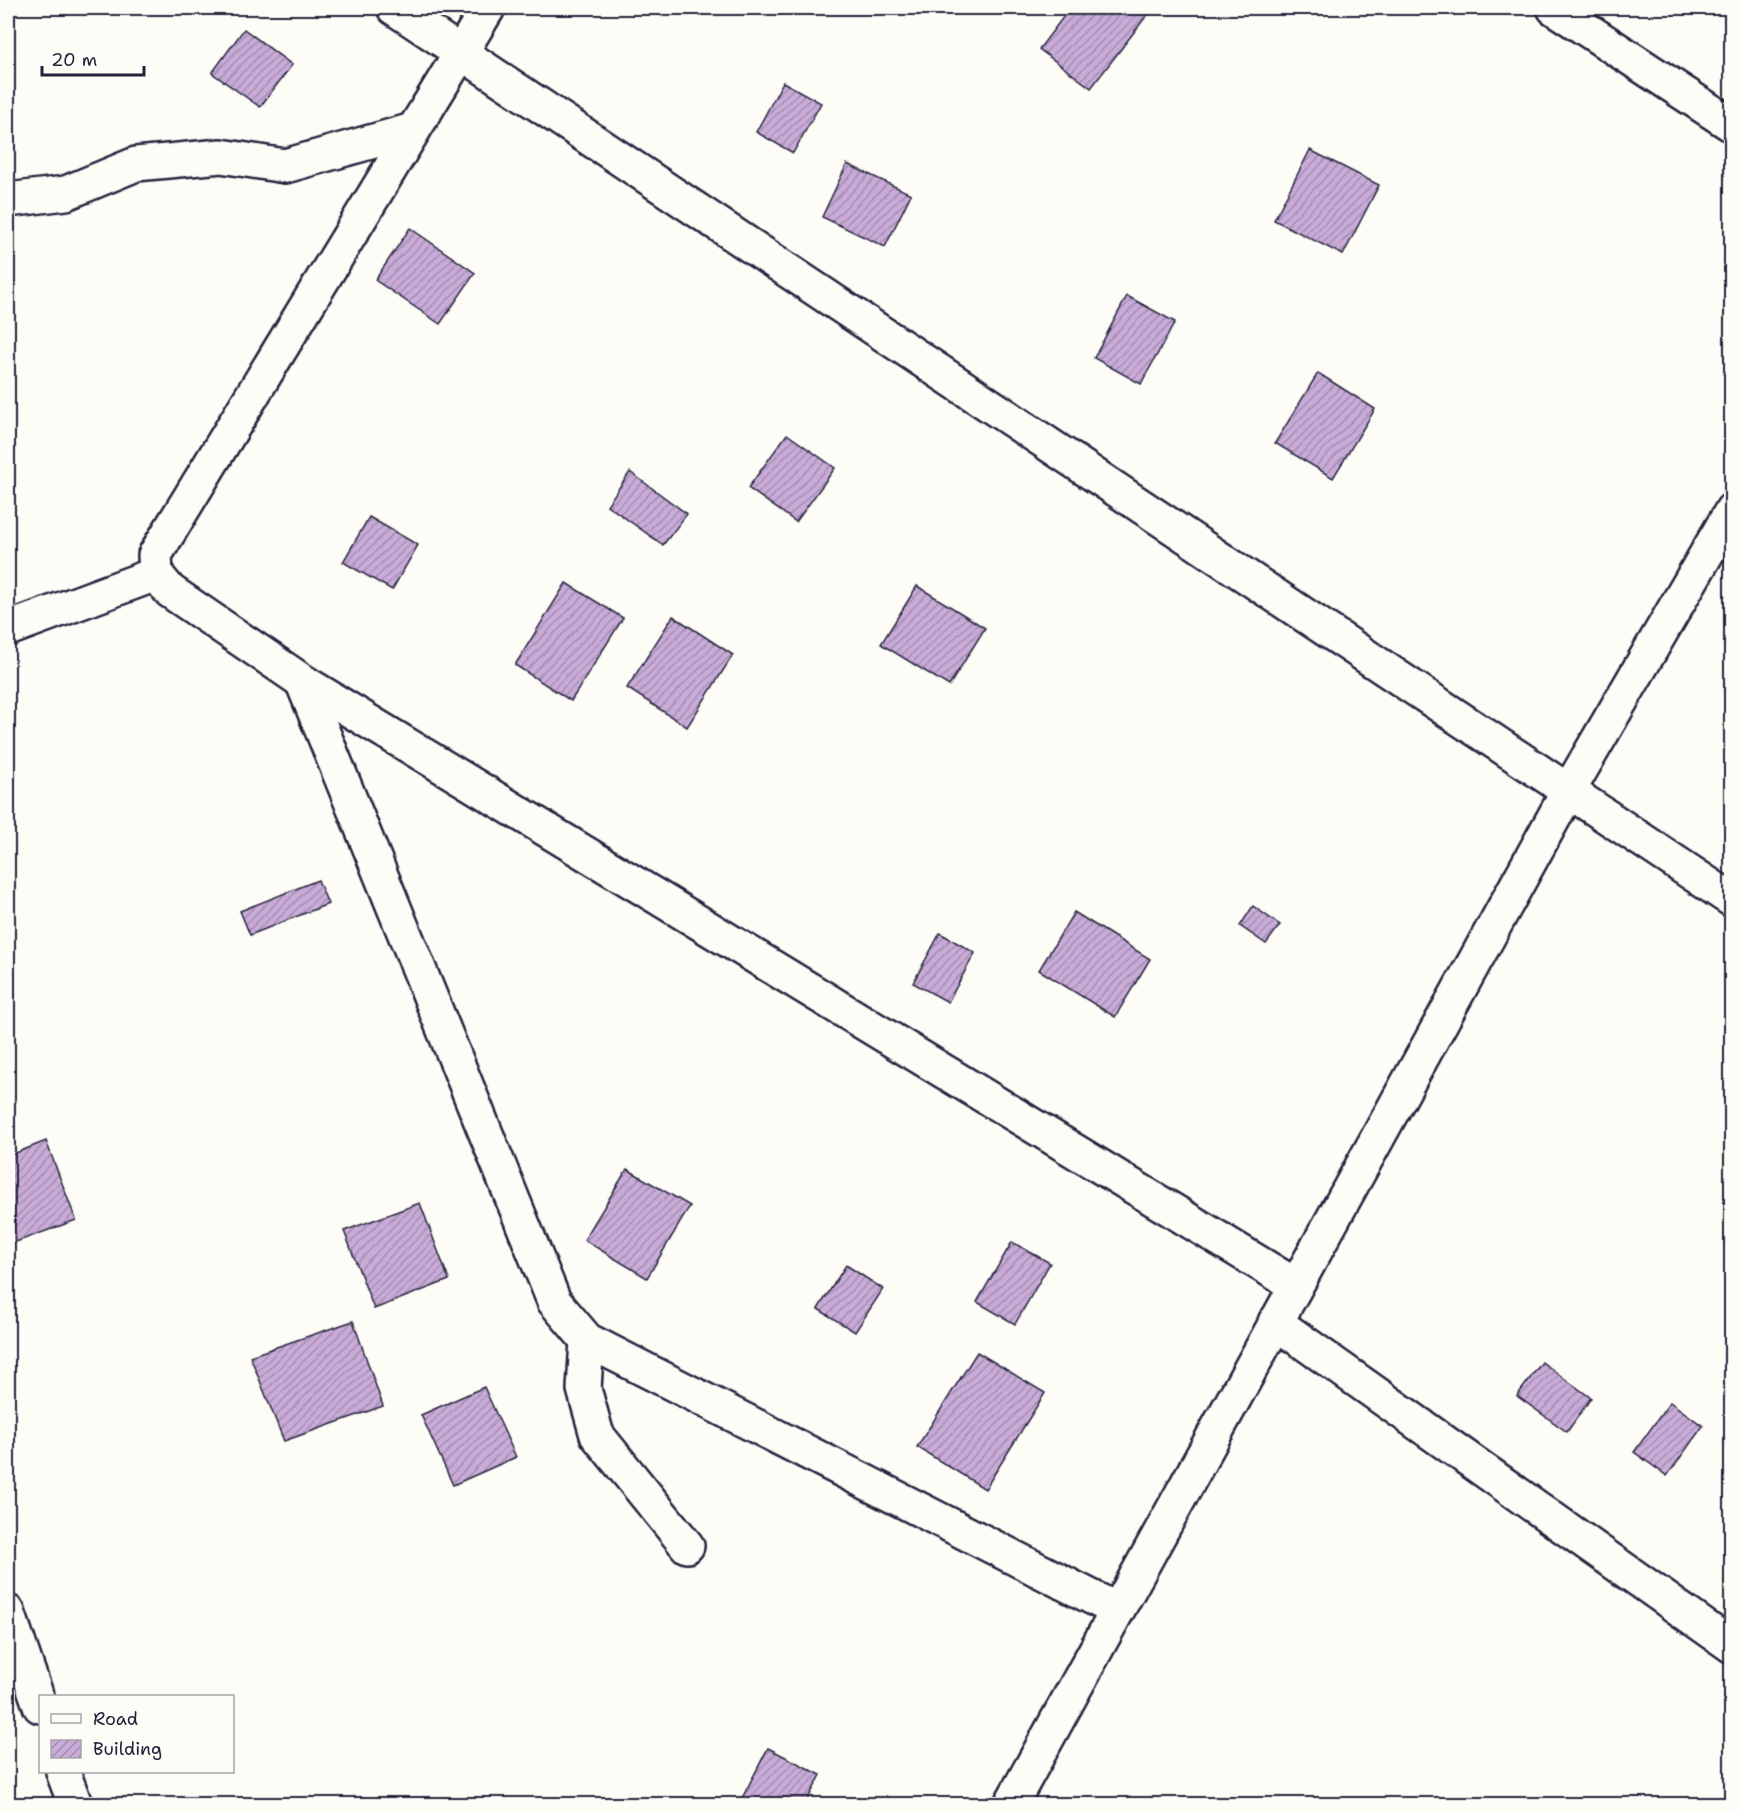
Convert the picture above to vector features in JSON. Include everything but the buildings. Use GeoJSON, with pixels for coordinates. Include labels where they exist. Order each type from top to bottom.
{"type":"FeatureCollection","features":[{"type":"Feature","properties":{"kind":"street"},"geometry":{"type":"LineString","coordinates":[[394,8],[462,51],[1731,900]]}},
{"type":"Feature","properties":{"kind":"street"},"geometry":{"type":"LineString","coordinates":[[488,8],[155,555],[156,574],[170,591],[302,681],[1295,1286]]}},
{"type":"Feature","properties":{"kind":"street"},"geometry":{"type":"LineString","coordinates":[[1554,8],[1731,125]]}},
{"type":"Feature","properties":{"kind":"street"},"geometry":{"type":"LineString","coordinates":[[8,200],[66,193],[136,164],[221,156],[285,166],[413,130]]}},
{"type":"Feature","properties":{"kind":"street"},"geometry":{"type":"LineString","coordinates":[[1011,1804],[1569,790],[1731,510]]}},
{"type":"Feature","properties":{"kind":"street"},"geometry":{"type":"LineString","coordinates":[[8,629],[156,574]]}},
{"type":"Feature","properties":{"kind":"street"},"geometry":{"type":"LineString","coordinates":[[302,681],[554,1301],[587,1340],[1117,1610]]}},
{"type":"Feature","properties":{"kind":"street"},"geometry":{"type":"LineString","coordinates":[[1275,1322],[1731,1646]]}},
{"type":"Feature","properties":{"kind":"street"},"geometry":{"type":"LineString","coordinates":[[587,1340],[584,1389],[597,1435],[687,1546]]}},
{"type":"Feature","properties":{"kind":"street"},"geometry":{"type":"LineString","coordinates":[[8,1612],[39,1703]]}},
{"type":"Feature","properties":{"kind":"street"},"geometry":{"type":"LineString","coordinates":[[63,1773],[75,1804]]}}]}
